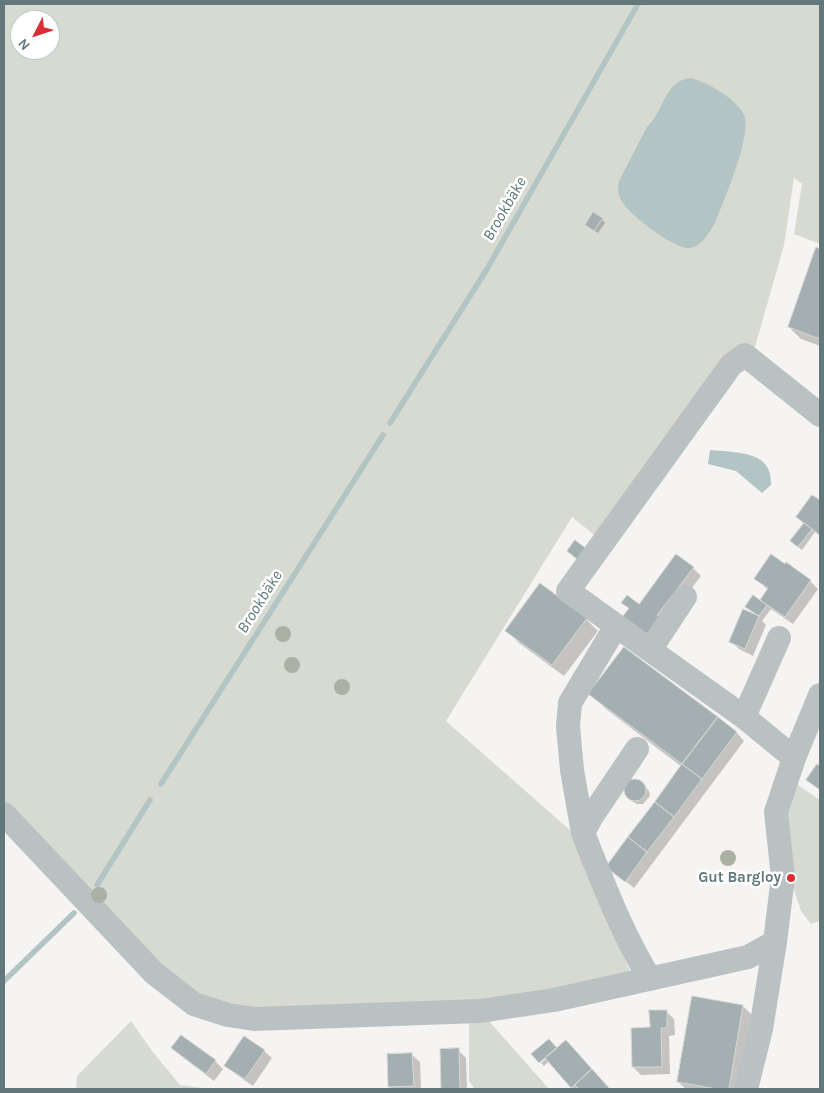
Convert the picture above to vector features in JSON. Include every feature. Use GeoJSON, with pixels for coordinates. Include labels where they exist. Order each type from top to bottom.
{"type":"FeatureCollection","features":[{"type":"Feature","properties":{"kind":"street"},"geometry":{"type":"LineString","coordinates":[[794,758],[744,717],[568,591],[731,365],[746,355],[820,415]]}},
{"type":"Feature","properties":{"kind":"street"},"geometry":{"type":"LineString","coordinates":[[650,650],[685,597]]}},
{"type":"Feature","properties":{"kind":"street"},"geometry":{"type":"LineString","coordinates":[[616,626],[570,704],[568,726],[572,770],[583,833],[631,948],[650,979]]}},
{"type":"Feature","properties":{"kind":"street"},"geometry":{"type":"LineString","coordinates":[[744,717],[779,638]]}},
{"type":"Feature","properties":{"kind":"street"},"geometry":{"type":"LineString","coordinates":[[746,1089],[761,1029],[783,877],[776,812],[794,758],[820,695]]}},
{"type":"Feature","properties":{"kind":"street"},"geometry":{"type":"LineString","coordinates":[[583,833],[592,816],[637,749]]}},
{"type":"Feature","properties":{"kind":"street"},"geometry":{"type":"LineString","coordinates":[[4,814],[154,973],[194,1004],[228,1015],[254,1019],[480,1011],[554,1000],[748,957],[775,942]]}},
{"type":"Feature","properties":{"kind":"shaded area"},"geometry":{"type":"Polygon","coordinates":[[[4,4],[820,4],[820,244],[794,234],[802,184],[794,178],[784,245],[755,347],[732,355],[598,538],[572,517],[446,721],[580,839],[583,858],[630,971],[625,976],[496,1000],[254,1009],[210,999],[187,986],[156,962],[4,803],[4,4]]]}},
{"type":"Feature","properties":{"kind":"shaded area"},"geometry":{"type":"Polygon","coordinates":[[[691,78],[714,88],[737,105],[745,118],[745,128],[744,141],[735,172],[714,225],[701,243],[689,248],[682,247],[664,238],[635,216],[621,200],[618,187],[619,181],[647,127],[653,121],[670,90],[682,80],[691,78]]]}},
{"type":"Feature","properties":{"kind":"shaded area"},"geometry":{"type":"Polygon","coordinates":[[[710,450],[739,453],[760,459],[769,470],[771,485],[762,493],[736,471],[708,464],[710,450]]]}},
{"type":"Feature","properties":{"kind":"shaded area"},"geometry":{"type":"Polygon","coordinates":[[[795,783],[820,800],[820,921],[811,924],[801,911],[793,887],[785,817],[795,783]]]}},
{"type":"Feature","properties":{"kind":"shaded area"},"geometry":{"type":"Polygon","coordinates":[[[131,1021],[152,1051],[180,1085],[209,1089],[76,1089],[77,1076],[131,1021]]]}},
{"type":"Feature","properties":{"kind":"shaded area"},"geometry":{"type":"Polygon","coordinates":[[[489,1021],[549,1089],[475,1089],[469,1081],[469,1022],[489,1021]]]}},
{"type":"Feature","properties":{"kind":"building"},"geometry":{"type":"Polygon","coordinates":[[[593,212],[603,218],[594,231],[585,225],[593,212]]]}},
{"type":"Feature","properties":{"kind":"building"},"geometry":{"type":"Polygon","coordinates":[[[816,247],[820,249],[820,339],[788,327],[816,247]]]}},
{"type":"Feature","properties":{"kind":"building"},"geometry":{"type":"Polygon","coordinates":[[[812,495],[820,500],[820,535],[796,517],[812,495]]]}},
{"type":"Feature","properties":{"kind":"building"},"geometry":{"type":"Polygon","coordinates":[[[804,523],[812,529],[798,547],[790,541],[804,523]]]}},
{"type":"Feature","properties":{"kind":"building"},"geometry":{"type":"Polygon","coordinates":[[[575,540],[588,550],[579,561],[567,551],[575,540]]]}},
{"type":"Feature","properties":{"kind":"building"},"geometry":{"type":"Polygon","coordinates":[[[676,554],[694,567],[657,615],[662,619],[647,639],[620,620],[629,608],[621,603],[627,595],[639,604],[676,554]]]}},
{"type":"Feature","properties":{"kind":"building"},"geometry":{"type":"Polygon","coordinates":[[[771,554],[811,580],[785,617],[760,600],[768,588],[754,579],[771,554]]]}},
{"type":"Feature","properties":{"kind":"building"},"geometry":{"type":"Polygon","coordinates":[[[540,583],[587,618],[552,665],[505,631],[540,583]]]}},
{"type":"Feature","properties":{"kind":"building"},"geometry":{"type":"Polygon","coordinates":[[[753,595],[767,605],[759,616],[745,607],[753,595]]]}},
{"type":"Feature","properties":{"kind":"building"},"geometry":{"type":"Polygon","coordinates":[[[743,609],[759,616],[745,649],[729,642],[743,609]]]}},
{"type":"Feature","properties":{"kind":"building"},"geometry":{"type":"Polygon","coordinates":[[[624,647],[718,717],[682,764],[588,694],[624,647]]]}},
{"type":"Feature","properties":{"kind":"building"},"geometry":{"type":"Polygon","coordinates":[[[718,717],[737,732],[702,779],[682,764],[718,717]]]}},
{"type":"Feature","properties":{"kind":"building"},"geometry":{"type":"Polygon","coordinates":[[[682,764],[702,779],[674,817],[655,802],[682,764]]]}},
{"type":"Feature","properties":{"kind":"building"},"geometry":{"type":"Polygon","coordinates":[[[817,764],[820,766],[820,790],[806,780],[817,764]]]}},
{"type":"Feature","properties":{"kind":"building"},"geometry":{"type":"Polygon","coordinates":[[[635,779],[643,782],[646,790],[643,798],[635,801],[627,798],[624,790],[627,782],[635,779]]]}},
{"type":"Feature","properties":{"kind":"building"},"geometry":{"type":"Polygon","coordinates":[[[655,802],[674,817],[647,852],[628,837],[655,802]]]}},
{"type":"Feature","properties":{"kind":"building"},"geometry":{"type":"Polygon","coordinates":[[[628,837],[647,852],[625,882],[606,867],[628,837]]]}},
{"type":"Feature","properties":{"kind":"building"},"geometry":{"type":"Polygon","coordinates":[[[692,996],[743,1005],[729,1089],[717,1089],[677,1082],[692,996]]]}},
{"type":"Feature","properties":{"kind":"building"},"geometry":{"type":"Polygon","coordinates":[[[649,1010],[667,1010],[667,1028],[661,1028],[662,1067],[632,1067],[631,1028],[650,1027],[649,1010]]]}},
{"type":"Feature","properties":{"kind":"building"},"geometry":{"type":"Polygon","coordinates":[[[181,1035],[216,1060],[206,1074],[171,1048],[181,1035]]]}},
{"type":"Feature","properties":{"kind":"building"},"geometry":{"type":"Polygon","coordinates":[[[244,1036],[265,1050],[245,1079],[224,1066],[244,1036]]]}},
{"type":"Feature","properties":{"kind":"building"},"geometry":{"type":"Polygon","coordinates":[[[549,1039],[557,1048],[539,1063],[531,1054],[549,1039]]]}},
{"type":"Feature","properties":{"kind":"building"},"geometry":{"type":"Polygon","coordinates":[[[566,1040],[592,1069],[571,1088],[545,1058],[566,1040]]]}},
{"type":"Feature","properties":{"kind":"building"},"geometry":{"type":"Polygon","coordinates":[[[459,1048],[460,1089],[441,1089],[440,1049],[459,1048]]]}},
{"type":"Feature","properties":{"kind":"building"},"geometry":{"type":"Polygon","coordinates":[[[412,1053],[414,1086],[388,1087],[387,1054],[412,1053]]]}},
{"type":"Feature","properties":{"kind":"building"},"geometry":{"type":"Polygon","coordinates":[[[592,1069],[610,1089],[579,1089],[575,1085],[592,1069]]]}},
{"type":"Feature","properties":{"kind":"waterway","name":"Brookbäke"},"geometry":{"type":"LineString","coordinates":[[390,423],[487,269],[638,4]]}},
{"type":"Feature","properties":{"kind":"waterway","name":"Brookbäke"},"geometry":{"type":"LineString","coordinates":[[161,784],[383,435]]}},
{"type":"Feature","properties":{"kind":"waterway","name":"Brookbäke"},"geometry":{"type":"LineString","coordinates":[[97,885],[150,800]]}},
{"type":"Feature","properties":{"kind":"waterway","name":"Brookbäke"},"geometry":{"type":"LineString","coordinates":[[4,981],[74,913]]}},
{"type":"Feature","properties":{"kind":"place","name":"Gut Bargloy"},"geometry":{"type":"Point","coordinates":[791,878]}}]}
